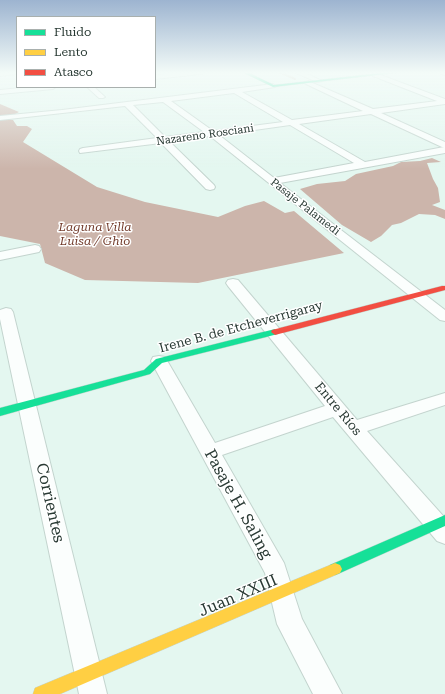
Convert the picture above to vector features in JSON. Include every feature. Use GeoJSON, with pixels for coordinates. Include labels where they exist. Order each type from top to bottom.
{"type":"FeatureCollection","features":[{"type":"Feature","properties":{"kind":"street"},"geometry":{"type":"LineString","coordinates":[[0,118],[124,104]]}},
{"type":"Feature","properties":{"kind":"street"},"geometry":{"type":"LineString","coordinates":[[127,104],[210,187]]}},
{"type":"Feature","properties":{"kind":"street","name":"Pasaje Palamedi"},"geometry":{"type":"LineString","coordinates":[[171,104],[273,181],[445,317]]}},
{"type":"Feature","properties":{"kind":"street"},"geometry":{"type":"LineString","coordinates":[[260,104],[362,164]]}},
{"type":"Feature","properties":{"kind":"street"},"geometry":{"type":"LineString","coordinates":[[355,104],[445,145]]}},
{"type":"Feature","properties":{"kind":"street","name":"Nazareno Rosciani"},"geometry":{"type":"LineString","coordinates":[[83,151],[428,104]]}},
{"type":"Feature","properties":{"kind":"street"},"geometry":{"type":"LineString","coordinates":[[28,107],[38,114]]}},
{"type":"Feature","properties":{"kind":"street"},"geometry":{"type":"LineString","coordinates":[[92,140],[100,149]]}},
{"type":"Feature","properties":{"kind":"street"},"geometry":{"type":"LineString","coordinates":[[273,181],[445,150]]}},
{"type":"Feature","properties":{"kind":"street"},"geometry":{"type":"LineString","coordinates":[[0,256],[35,249]]}},
{"type":"Feature","properties":{"kind":"street","name":"Entre Ríos"},"geometry":{"type":"LineString","coordinates":[[233,283],[353,428],[442,526]]}},
{"type":"Feature","properties":{"kind":"street","name":"Irene B. de Etcheverrigaray"},"geometry":{"type":"LineString","coordinates":[[0,412],[146,372],[159,361],[445,288]]}},
{"type":"Feature","properties":{"kind":"street","name":"Corrientes"},"geometry":{"type":"LineString","coordinates":[[6,312],[91,684]]}},
{"type":"Feature","properties":{"kind":"street","name":"Pasaje H. Saling"},"geometry":{"type":"LineString","coordinates":[[159,361],[276,571],[290,624],[328,694]]}},
{"type":"Feature","properties":{"kind":"street"},"geometry":{"type":"LineString","coordinates":[[353,428],[445,399]]}},
{"type":"Feature","properties":{"kind":"street"},"geometry":{"type":"LineString","coordinates":[[209,452],[337,409]]}},
{"type":"Feature","properties":{"kind":"street","name":"Juan XXIII"},"geometry":{"type":"LineString","coordinates":[[41,694],[91,684],[282,594],[442,526]]}},
{"type":"Feature","properties":{"kind":"water","name":"Laguna Villa Luisa / Ghio"},"geometry":{"type":"Polygon","coordinates":[[[1,104],[19,112],[6,119],[13,120],[17,126],[27,126],[32,129],[23,142],[97,187],[145,202],[218,217],[245,206],[264,201],[285,213],[294,211],[344,253],[198,283],[85,280],[45,263],[40,244],[0,236],[1,104]]]}},
{"type":"Feature","properties":{"kind":"water"},"geometry":{"type":"Polygon","coordinates":[[[432,158],[441,162],[427,163],[438,188],[440,202],[432,205],[445,210],[445,219],[435,215],[419,214],[401,223],[392,225],[381,236],[371,242],[342,225],[300,189],[317,184],[345,181],[356,174],[393,166],[401,162],[420,161],[432,158]]]}},
{"type":"Feature","properties":{"kind":"traffic: fast"},"geometry":{"type":"LineString","coordinates":[[0,412],[147,372],[159,361],[275,332]]}},
{"type":"Feature","properties":{"kind":"traffic: fast"},"geometry":{"type":"LineString","coordinates":[[335,569],[445,520]]}},
{"type":"Feature","properties":{"kind":"traffic: slow"},"geometry":{"type":"LineString","coordinates":[[41,694],[335,569]]}},
{"type":"Feature","properties":{"kind":"traffic: jam"},"geometry":{"type":"LineString","coordinates":[[275,332],[445,288]]}}]}
